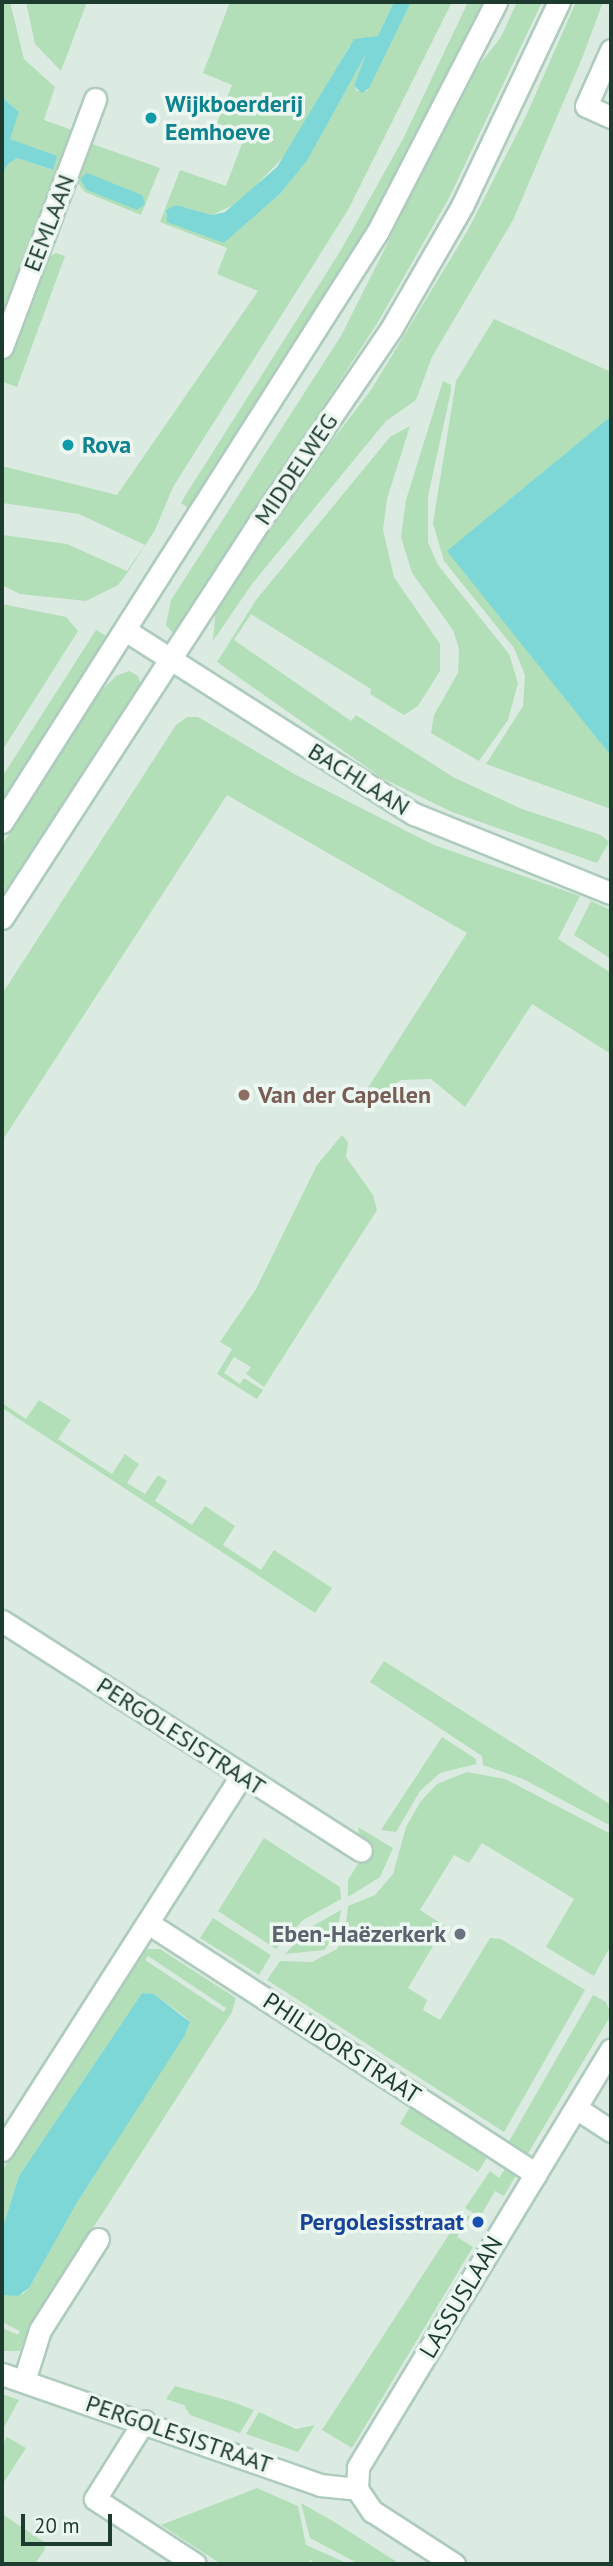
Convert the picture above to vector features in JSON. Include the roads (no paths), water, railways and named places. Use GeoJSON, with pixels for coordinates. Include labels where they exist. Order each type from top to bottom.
{"type":"FeatureCollection","features":[{"type":"Feature","properties":{"kind":"street"},"geometry":{"type":"LineString","coordinates":[[2,822],[378,231],[496,2]]}},
{"type":"Feature","properties":{"kind":"street","name":"MIDDELWEG"},"geometry":{"type":"LineString","coordinates":[[2,918],[169,659],[406,305],[504,124],[559,2]]}},
{"type":"Feature","properties":{"kind":"street"},"geometry":{"type":"LineString","coordinates":[[611,50],[586,106],[611,117]]}},
{"type":"Feature","properties":{"kind":"street","name":"EEMLAAN"},"geometry":{"type":"LineString","coordinates":[[2,347],[95,99]]}},
{"type":"Feature","properties":{"kind":"street","name":"BACHLAAN"},"geometry":{"type":"LineString","coordinates":[[125,630],[414,814],[611,893]]}},
{"type":"Feature","properties":{"kind":"street","name":"PERGOLESISTRAAT"},"geometry":{"type":"LineString","coordinates":[[2,1621],[361,1851]]}},
{"type":"Feature","properties":{"kind":"street"},"geometry":{"type":"LineString","coordinates":[[2,2150],[242,1775]]}},
{"type":"Feature","properties":{"kind":"street","name":"PHILIDORSTRAAT"},"geometry":{"type":"LineString","coordinates":[[148,1923],[536,2174]]}},
{"type":"Feature","properties":{"kind":"street","name":"LASSUSLAAN"},"geometry":{"type":"LineString","coordinates":[[357,2489],[358,2467],[611,2050]]}},
{"type":"Feature","properties":{"kind":"street"},"geometry":{"type":"LineString","coordinates":[[576,2108],[611,2131]]}},
{"type":"Feature","properties":{"kind":"street"},"geometry":{"type":"LineString","coordinates":[[24,2381],[40,2330],[98,2239]]}},
{"type":"Feature","properties":{"kind":"street","name":"PERGOLESISTRAAT"},"geometry":{"type":"LineString","coordinates":[[2,2374],[144,2421],[320,2485],[357,2489]]}},
{"type":"Feature","properties":{"kind":"street"},"geometry":{"type":"LineString","coordinates":[[144,2421],[95,2498],[195,2564]]}},
{"type":"Feature","properties":{"kind":"street"},"geometry":{"type":"LineString","coordinates":[[357,2489],[372,2511],[454,2564]]}},
{"type":"Feature","properties":{"kind":"water"},"geometry":{"type":"Polygon","coordinates":[[[394,2],[411,2],[369,88],[362,93],[354,86],[366,54],[307,161],[280,194],[224,243],[167,222],[166,210],[176,205],[212,215],[225,212],[277,167],[354,39],[378,36],[394,2]]]}},
{"type":"Feature","properties":{"kind":"water"},"geometry":{"type":"Polygon","coordinates":[[[2,97],[19,112],[10,139],[57,156],[53,170],[17,158],[7,165],[2,177],[2,97]]]}},
{"type":"Feature","properties":{"kind":"water"},"geometry":{"type":"Polygon","coordinates":[[[87,173],[142,195],[145,204],[137,210],[87,190],[80,179],[87,173]]]}},
{"type":"Feature","properties":{"kind":"water"},"geometry":{"type":"Polygon","coordinates":[[[611,416],[611,756],[447,551],[611,416]]]}},
{"type":"Feature","properties":{"kind":"water"},"geometry":{"type":"Polygon","coordinates":[[[142,1993],[154,1994],[190,2022],[185,2035],[78,2201],[29,2288],[18,2296],[2,2295],[2,2230],[19,2176],[142,1993]]]}},
{"type":"Feature","properties":{"kind":"place","name":"Wijkboerderij Eemhoeve"},"geometry":{"type":"Point","coordinates":[151,118]}},
{"type":"Feature","properties":{"kind":"place","name":"Rova"},"geometry":{"type":"Point","coordinates":[68,445]}},
{"type":"Feature","properties":{"kind":"place","name":"Van der Capellen"},"geometry":{"type":"Point","coordinates":[244,1095]}},
{"type":"Feature","properties":{"kind":"place","name":"Eben-Haëzerkerk"},"geometry":{"type":"Point","coordinates":[460,1934]}},
{"type":"Feature","properties":{"kind":"place","name":"Pergolesisstraat"},"geometry":{"type":"Point","coordinates":[478,2222]}}]}
